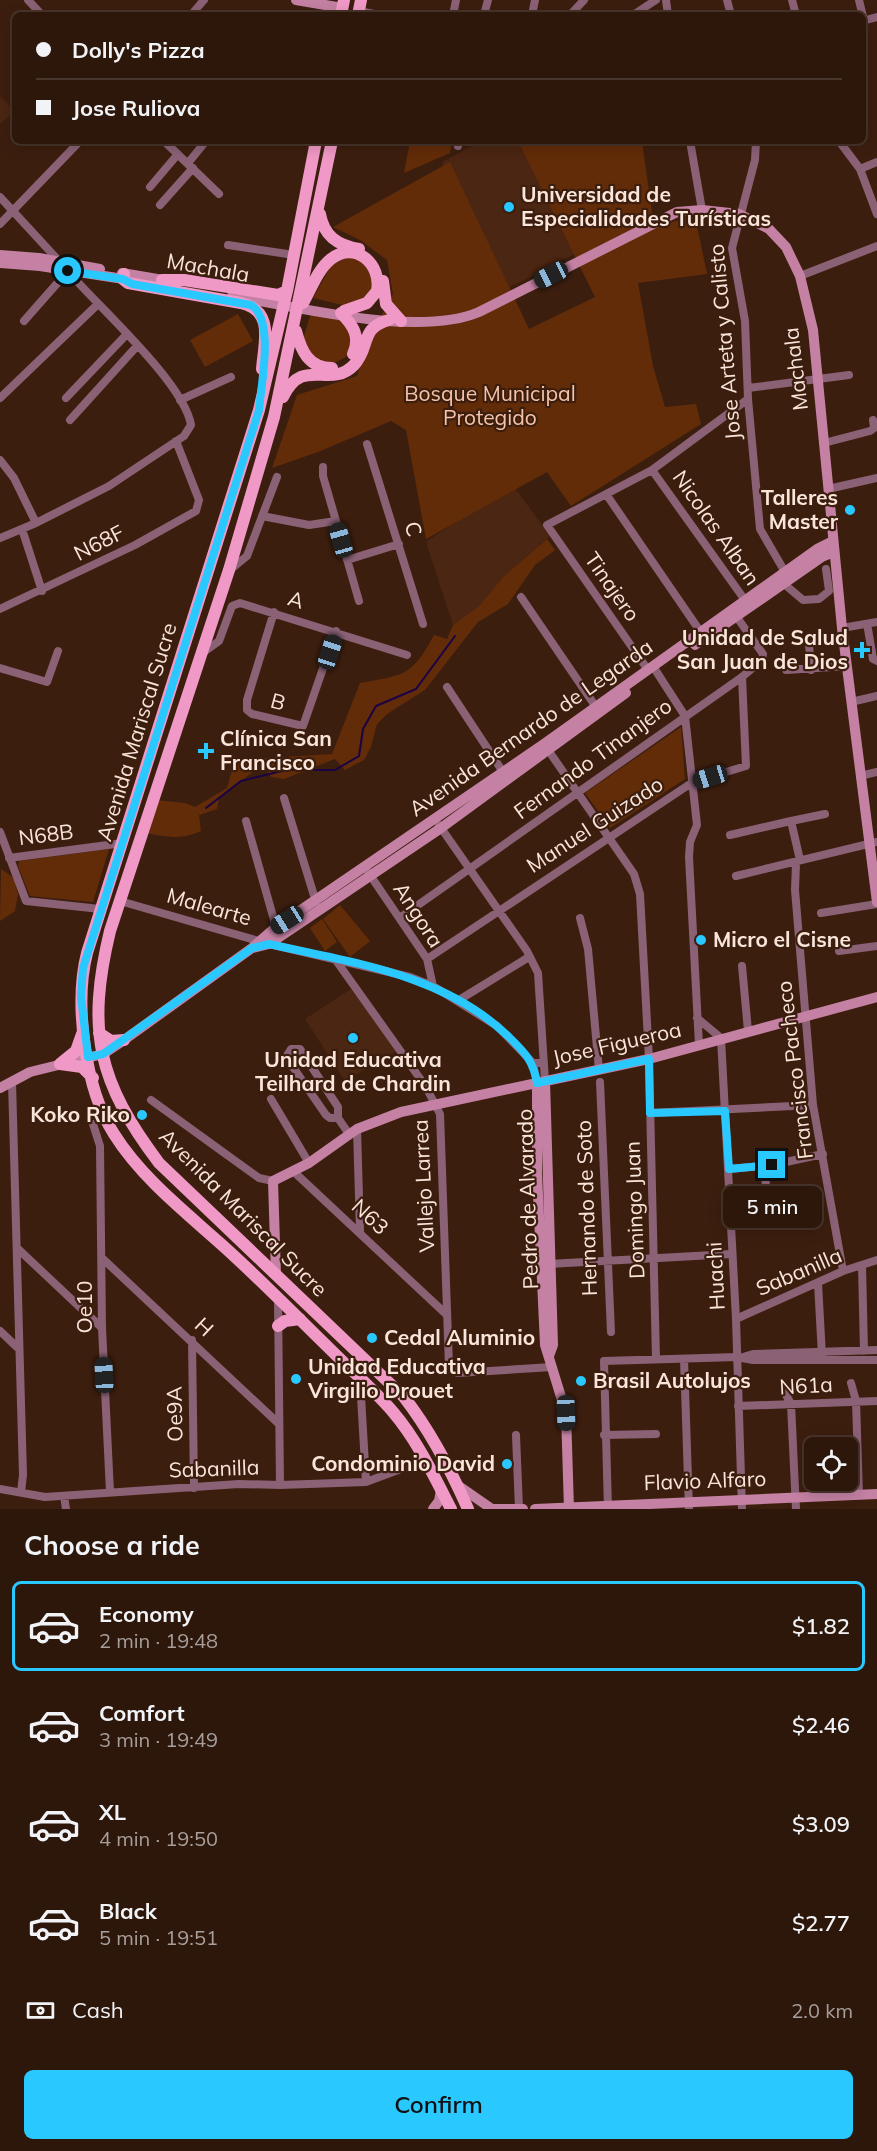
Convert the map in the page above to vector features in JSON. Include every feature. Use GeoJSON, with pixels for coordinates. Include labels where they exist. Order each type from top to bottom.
{"type":"FeatureCollection","features":[{"type":"Feature","properties":{"kind":"main road"},"geometry":{"type":"LineString","coordinates":[[259,410],[287,291],[315,144]]}},
{"type":"Feature","properties":{"kind":"main road","name":"Avenida Mariscal Sucre"},"geometry":{"type":"LineString","coordinates":[[331,144],[295,327],[274,417],[229,570],[108,939],[99,989],[99,1033],[118,1102],[134,1130],[159,1163],[404,1397],[426,1426],[468,1509]]}},
{"type":"Feature","properties":{"kind":"main road"},"geometry":{"type":"LineString","coordinates":[[319,209],[325,232],[344,245],[366,251],[377,259],[381,267],[386,304],[400,322]]}},
{"type":"Feature","properties":{"kind":"main road"},"geometry":{"type":"LineString","coordinates":[[295,327],[303,352],[309,360],[322,367],[337,367],[350,359],[357,340],[352,326],[342,312],[367,303],[376,291],[376,270],[366,258],[356,253],[339,254],[329,260],[298,312]]}},
{"type":"Feature","properties":{"kind":"main road"},"geometry":{"type":"LineString","coordinates":[[124,277],[132,284],[241,303],[256,308],[266,329],[259,410]]}},
{"type":"Feature","properties":{"kind":"main road"},"geometry":{"type":"LineString","coordinates":[[162,280],[184,280],[278,295],[287,291]]}},
{"type":"Feature","properties":{"kind":"main road"},"geometry":{"type":"LineString","coordinates":[[274,417],[293,381],[310,373],[332,375],[347,371],[357,360],[370,331],[380,323],[400,322]]}},
{"type":"Feature","properties":{"kind":"main road","name":"Avenida Mariscal Sucre"},"geometry":{"type":"LineString","coordinates":[[259,410],[83,968],[81,996],[88,1057],[93,1079],[112,1132],[131,1157],[182,1210],[300,1319],[394,1413],[425,1460],[450,1509]]}},
{"type":"Feature","properties":{"kind":"main road"},"geometry":{"type":"LineString","coordinates":[[60,1064],[78,1049],[84,1024]]}},
{"type":"Feature","properties":{"kind":"main road"},"geometry":{"type":"LineString","coordinates":[[99,1033],[111,1041],[124,1040]]}},
{"type":"Feature","properties":{"kind":"main road"},"geometry":{"type":"LineString","coordinates":[[60,1064],[81,1067],[93,1079]]}},
{"type":"Feature","properties":{"kind":"main road"},"geometry":{"type":"LineString","coordinates":[[222,1245],[233,1234]]}},
{"type":"Feature","properties":{"kind":"main road"},"geometry":{"type":"LineString","coordinates":[[244,1266],[254,1255]]}},
{"type":"Feature","properties":{"kind":"main road"},"geometry":{"type":"LineString","coordinates":[[278,1326],[285,1321],[300,1319]]}},
{"type":"Feature","properties":{"kind":"street"},"geometry":{"type":"LineString","coordinates":[[28,0],[39,12]]}},
{"type":"Feature","properties":{"kind":"street"},"geometry":{"type":"LineString","coordinates":[[194,12],[204,0]]}},
{"type":"Feature","properties":{"kind":"street"},"geometry":{"type":"LineString","coordinates":[[296,0],[343,8]]}},
{"type":"Feature","properties":{"kind":"street"},"geometry":{"type":"LineString","coordinates":[[573,12],[584,0]]}},
{"type":"Feature","properties":{"kind":"street"},"geometry":{"type":"LineString","coordinates":[[638,12],[656,0]]}},
{"type":"Feature","properties":{"kind":"street"},"geometry":{"type":"LineString","coordinates":[[0,224],[77,144]]}},
{"type":"Feature","properties":{"kind":"street"},"geometry":{"type":"LineString","coordinates":[[167,144],[219,194]]}},
{"type":"Feature","properties":{"kind":"street"},"geometry":{"type":"LineString","coordinates":[[160,205],[191,166],[204,144]]}},
{"type":"Feature","properties":{"kind":"street"},"geometry":{"type":"LineString","coordinates":[[691,144],[702,210]]}},
{"type":"Feature","properties":{"kind":"street","name":"Jose Arteta y Calisto"},"geometry":{"type":"LineString","coordinates":[[756,144],[732,248],[745,321],[748,399],[760,529],[762,538],[784,578]]}},
{"type":"Feature","properties":{"kind":"street"},"geometry":{"type":"LineString","coordinates":[[841,144],[860,169],[877,214]]}},
{"type":"Feature","properties":{"kind":"street"},"geometry":{"type":"LineString","coordinates":[[150,187],[178,154]]}},
{"type":"Feature","properties":{"kind":"street"},"geometry":{"type":"LineString","coordinates":[[860,169],[877,162]]}},
{"type":"Feature","properties":{"kind":"street"},"geometry":{"type":"LineString","coordinates":[[0,197],[158,369],[190,418],[190,427],[176,441],[110,486],[36,523],[0,538]]}},
{"type":"Feature","properties":{"kind":"street","name":"Machala"},"geometry":{"type":"LineString","coordinates":[[0,255],[59,261],[124,277],[400,322],[436,323],[470,316],[669,215],[702,210],[739,214],[756,221],[786,247],[800,276],[813,330],[842,628],[860,776],[873,843],[877,903]]}},
{"type":"Feature","properties":{"kind":"street"},"geometry":{"type":"LineString","coordinates":[[228,245],[294,255]]}},
{"type":"Feature","properties":{"kind":"street"},"geometry":{"type":"LineString","coordinates":[[800,276],[877,246]]}},
{"type":"Feature","properties":{"kind":"street","name":"Machala"},"geometry":{"type":"LineString","coordinates":[[0,263],[162,280],[249,297]]}},
{"type":"Feature","properties":{"kind":"street"},"geometry":{"type":"LineString","coordinates":[[24,321],[68,271]]}},
{"type":"Feature","properties":{"kind":"street"},"geometry":{"type":"LineString","coordinates":[[0,398],[98,304]]}},
{"type":"Feature","properties":{"kind":"street"},"geometry":{"type":"LineString","coordinates":[[66,398],[127,334]]}},
{"type":"Feature","properties":{"kind":"street"},"geometry":{"type":"LineString","coordinates":[[70,420],[136,346]]}},
{"type":"Feature","properties":{"kind":"street"},"geometry":{"type":"LineString","coordinates":[[748,388],[849,375]]}},
{"type":"Feature","properties":{"kind":"street"},"geometry":{"type":"LineString","coordinates":[[180,400],[231,377]]}},
{"type":"Feature","properties":{"kind":"street"},"geometry":{"type":"LineString","coordinates":[[702,635],[606,494],[652,470],[748,399]]}},
{"type":"Feature","properties":{"kind":"street"},"geometry":{"type":"LineString","coordinates":[[824,443],[870,431],[874,428],[873,420]]}},
{"type":"Feature","properties":{"kind":"street","name":"N68F"},"geometry":{"type":"LineString","coordinates":[[0,609],[42,591],[193,513],[199,506],[176,441]]}},
{"type":"Feature","properties":{"kind":"street","name":"C"},"geometry":{"type":"LineString","coordinates":[[367,444],[423,624]]}},
{"type":"Feature","properties":{"kind":"street"},"geometry":{"type":"LineString","coordinates":[[0,460],[14,478],[36,523]]}},
{"type":"Feature","properties":{"kind":"street"},"geometry":{"type":"LineString","coordinates":[[322,467],[359,602]]}},
{"type":"Feature","properties":{"kind":"street","name":"Nicolas Alban"},"geometry":{"type":"LineString","coordinates":[[652,470],[747,603]]}},
{"type":"Feature","properties":{"kind":"street"},"geometry":{"type":"LineString","coordinates":[[229,570],[247,556],[277,477]]}},
{"type":"Feature","properties":{"kind":"street"},"geometry":{"type":"LineString","coordinates":[[828,489],[877,478]]}},
{"type":"Feature","properties":{"kind":"street","name":"Tinajero"},"geometry":{"type":"LineString","coordinates":[[606,494],[547,525],[652,670]]}},
{"type":"Feature","properties":{"kind":"street"},"geometry":{"type":"LineString","coordinates":[[262,516],[309,525],[336,521]]}},
{"type":"Feature","properties":{"kind":"street"},"geometry":{"type":"LineString","coordinates":[[22,529],[42,591]]}},
{"type":"Feature","properties":{"kind":"street"},"geometry":{"type":"LineString","coordinates":[[347,560],[399,544]]}},
{"type":"Feature","properties":{"kind":"street","name":"Avenida Bernardo de Legarda"},"geometry":{"type":"LineString","coordinates":[[0,1087],[30,1072],[103,1054],[260,944],[438,824],[747,603],[784,578],[822,557],[833,546]]}},
{"type":"Feature","properties":{"kind":"street"},"geometry":{"type":"LineString","coordinates":[[784,578],[803,600],[819,599],[829,591],[826,569]]}},
{"type":"Feature","properties":{"kind":"street"},"geometry":{"type":"LineString","coordinates":[[521,597],[597,709]]}},
{"type":"Feature","properties":{"kind":"street","name":"A"},"geometry":{"type":"LineString","coordinates":[[201,654],[219,640],[235,603],[246,603],[407,655]]}},
{"type":"Feature","properties":{"kind":"street","name":"Avenida Bernardo de Legarda"},"geometry":{"type":"LineString","coordinates":[[702,635],[736,616],[747,603]]}},
{"type":"Feature","properties":{"kind":"street","name":"B"},"geometry":{"type":"LineString","coordinates":[[274,612],[246,700],[248,710],[252,714],[303,726],[336,631]]}},
{"type":"Feature","properties":{"kind":"street","name":"Fernando Tinanjero"},"geometry":{"type":"LineString","coordinates":[[401,916],[742,677],[764,657],[736,616]]}},
{"type":"Feature","properties":{"kind":"street"},"geometry":{"type":"LineString","coordinates":[[842,628],[877,622]]}},
{"type":"Feature","properties":{"kind":"street"},"geometry":{"type":"LineString","coordinates":[[868,629],[873,659],[877,661]]}},
{"type":"Feature","properties":{"kind":"street"},"geometry":{"type":"LineString","coordinates":[[809,644],[811,670]]}},
{"type":"Feature","properties":{"kind":"street"},"geometry":{"type":"LineString","coordinates":[[0,668],[45,682],[58,651]]}},
{"type":"Feature","properties":{"kind":"street"},"geometry":{"type":"LineString","coordinates":[[783,658],[786,670],[847,666]]}},
{"type":"Feature","properties":{"kind":"street"},"geometry":{"type":"LineString","coordinates":[[652,670],[685,716],[697,825],[690,842],[689,857],[699,1045]]}},
{"type":"Feature","properties":{"kind":"street","name":"Manuel Guizado"},"geometry":{"type":"LineString","coordinates":[[427,959],[693,782],[747,763],[742,677]]}},
{"type":"Feature","properties":{"kind":"street"},"geometry":{"type":"LineString","coordinates":[[447,687],[503,772]]}},
{"type":"Feature","properties":{"kind":"street"},"geometry":{"type":"LineString","coordinates":[[851,702],[877,696]]}},
{"type":"Feature","properties":{"kind":"street","name":"Avenida Bernardo de Legarda"},"geometry":{"type":"LineString","coordinates":[[438,824],[503,772],[546,747]]}},
{"type":"Feature","properties":{"kind":"street","name":"Domingo Juan"},"geometry":{"type":"LineString","coordinates":[[546,747],[634,874],[640,894],[649,1059],[656,1359]]}},
{"type":"Feature","properties":{"kind":"street"},"geometry":{"type":"LineString","coordinates":[[860,776],[877,772]]}},
{"type":"Feature","properties":{"kind":"street"},"geometry":{"type":"LineString","coordinates":[[284,798],[316,902]]}},
{"type":"Feature","properties":{"kind":"street"},"geometry":{"type":"LineString","coordinates":[[730,835],[825,814]]}},
{"type":"Feature","properties":{"kind":"street","name":"Francisco Pacheco"},"geometry":{"type":"LineString","coordinates":[[791,821],[798,861],[794,878],[813,1105],[843,1271]]}},
{"type":"Feature","properties":{"kind":"street"},"geometry":{"type":"LineString","coordinates":[[246,822],[276,927]]}},
{"type":"Feature","properties":{"kind":"street","name":"Pedro de Alvarado"},"geometry":{"type":"LineString","coordinates":[[438,824],[538,973],[543,1063],[541,1082],[545,1264],[553,1345],[551,1362],[566,1413],[569,1508]]}},
{"type":"Feature","properties":{"kind":"street"},"geometry":{"type":"LineString","coordinates":[[0,832],[26,901],[100,909]]}},
{"type":"Feature","properties":{"kind":"street","name":"N68B"},"geometry":{"type":"LineString","coordinates":[[0,865],[10,860],[123,843]]}},
{"type":"Feature","properties":{"kind":"street"},"geometry":{"type":"LineString","coordinates":[[736,876],[873,843]]}},
{"type":"Feature","properties":{"kind":"street","name":"Avenida Bernardo de Legarda"},"geometry":{"type":"LineString","coordinates":[[260,944],[276,927],[368,872]]}},
{"type":"Feature","properties":{"kind":"street","name":"Angora"},"geometry":{"type":"LineString","coordinates":[[368,872],[401,916],[427,959],[433,986]]}},
{"type":"Feature","properties":{"kind":"street","name":"Malearte"},"geometry":{"type":"LineString","coordinates":[[120,901],[260,944],[410,977],[433,986],[459,1000],[497,1026],[533,1063]]}},
{"type":"Feature","properties":{"kind":"street"},"geometry":{"type":"LineString","coordinates":[[821,913],[877,903]]}},
{"type":"Feature","properties":{"kind":"street"},"geometry":{"type":"LineString","coordinates":[[580,918],[588,950],[599,1070]]}},
{"type":"Feature","properties":{"kind":"street"},"geometry":{"type":"LineString","coordinates":[[839,951],[877,946]]}},
{"type":"Feature","properties":{"kind":"street"},"geometry":{"type":"LineString","coordinates":[[459,1000],[529,957]]}},
{"type":"Feature","properties":{"kind":"street","name":"Vallejo Larrea"},"geometry":{"type":"LineString","coordinates":[[335,959],[436,1103],[440,1114],[449,1366],[452,1371],[551,1362]]}},
{"type":"Feature","properties":{"kind":"street"},"geometry":{"type":"LineString","coordinates":[[742,966],[748,1031]]}},
{"type":"Feature","properties":{"kind":"street","name":"Jose Figueroa"},"geometry":{"type":"LineString","coordinates":[[273,1181],[309,1163],[353,1132],[401,1112],[649,1059],[877,997]]}},
{"type":"Feature","properties":{"kind":"street"},"geometry":{"type":"LineString","coordinates":[[697,1018],[720,1038]]}},
{"type":"Feature","properties":{"kind":"street","name":"Huachi"},"geometry":{"type":"LineString","coordinates":[[720,1038],[740,1357],[738,1406],[742,1504]]}},
{"type":"Feature","properties":{"kind":"street"},"geometry":{"type":"LineString","coordinates":[[338,1118],[338,1107],[300,1049],[291,1049],[286,1057],[326,1115],[330,1118],[338,1118],[353,1132],[360,1231]]}},
{"type":"Feature","properties":{"kind":"street"},"geometry":{"type":"LineString","coordinates":[[533,1063],[543,1063]]}},
{"type":"Feature","properties":{"kind":"street","name":"Pedro de Alvarado"},"geometry":{"type":"LineString","coordinates":[[533,1063],[541,1082]]}},
{"type":"Feature","properties":{"kind":"street"},"geometry":{"type":"LineString","coordinates":[[12,1082],[23,1475],[21,1492]]}},
{"type":"Feature","properties":{"kind":"street","name":"Hernando de Soto"},"geometry":{"type":"LineString","coordinates":[[600,1082],[606,1261],[611,1332]]}},
{"type":"Feature","properties":{"kind":"street"},"geometry":{"type":"LineString","coordinates":[[271,1099],[309,1163]]}},
{"type":"Feature","properties":{"kind":"street"},"geometry":{"type":"LineString","coordinates":[[151,1100],[259,1178],[273,1181],[276,1275]]}},
{"type":"Feature","properties":{"kind":"street"},"geometry":{"type":"LineString","coordinates":[[650,1113],[813,1105]]}},
{"type":"Feature","properties":{"kind":"street","name":"Oe10"},"geometry":{"type":"LineString","coordinates":[[93,1124],[100,1146],[102,1328],[110,1492]]}},
{"type":"Feature","properties":{"kind":"street"},"geometry":{"type":"LineString","coordinates":[[729,1169],[764,1166],[823,1154]]}},
{"type":"Feature","properties":{"kind":"street"},"geometry":{"type":"LineString","coordinates":[[764,1166],[766,1185]]}},
{"type":"Feature","properties":{"kind":"street","name":"N63"},"geometry":{"type":"LineString","coordinates":[[293,1171],[360,1231],[447,1315]]}},
{"type":"Feature","properties":{"kind":"street"},"geometry":{"type":"LineString","coordinates":[[17,1248],[102,1328]]}},
{"type":"Feature","properties":{"kind":"street","name":"Sabanilla"},"geometry":{"type":"LineString","coordinates":[[545,1264],[732,1254]]}},
{"type":"Feature","properties":{"kind":"street","name":"H"},"geometry":{"type":"LineString","coordinates":[[103,1259],[279,1424]]}},
{"type":"Feature","properties":{"kind":"street","name":"Sabanilla"},"geometry":{"type":"LineString","coordinates":[[736,1319],[843,1271],[877,1260]]}},
{"type":"Feature","properties":{"kind":"street"},"geometry":{"type":"LineString","coordinates":[[862,1265],[864,1351]]}},
{"type":"Feature","properties":{"kind":"street"},"geometry":{"type":"LineString","coordinates":[[818,1283],[822,1356]]}},
{"type":"Feature","properties":{"kind":"street"},"geometry":{"type":"LineString","coordinates":[[278,1298],[280,1485]]}},
{"type":"Feature","properties":{"kind":"street"},"geometry":{"type":"LineString","coordinates":[[0,1331],[19,1349]]}},
{"type":"Feature","properties":{"kind":"street","name":"Oe9A"},"geometry":{"type":"LineString","coordinates":[[192,1340],[194,1488]]}},
{"type":"Feature","properties":{"kind":"street"},"geometry":{"type":"LineString","coordinates":[[822,1356],[877,1350]]}},
{"type":"Feature","properties":{"kind":"street"},"geometry":{"type":"LineString","coordinates":[[608,1507],[602,1364],[606,1360],[740,1357],[753,1354],[877,1360]]}},
{"type":"Feature","properties":{"kind":"street"},"geometry":{"type":"LineString","coordinates":[[684,1359],[689,1505]]}},
{"type":"Feature","properties":{"kind":"street"},"geometry":{"type":"LineString","coordinates":[[360,1379],[366,1482]]}},
{"type":"Feature","properties":{"kind":"street"},"geometry":{"type":"LineString","coordinates":[[851,1383],[856,1401],[859,1495]]}},
{"type":"Feature","properties":{"kind":"street"},"geometry":{"type":"LineString","coordinates":[[784,1391],[791,1404],[796,1509]]}},
{"type":"Feature","properties":{"kind":"street","name":"N61a"},"geometry":{"type":"LineString","coordinates":[[738,1406],[877,1401]]}},
{"type":"Feature","properties":{"kind":"street"},"geometry":{"type":"LineString","coordinates":[[604,1435],[656,1434]]}},
{"type":"Feature","properties":{"kind":"street"},"geometry":{"type":"LineString","coordinates":[[456,1484],[492,1509],[521,1509],[516,1435]]}},
{"type":"Feature","properties":{"kind":"street","name":"Sabanilla"},"geometry":{"type":"LineString","coordinates":[[0,1489],[64,1496],[239,1484],[366,1482],[425,1460]]}},
{"type":"Feature","properties":{"kind":"street"},"geometry":{"type":"LineString","coordinates":[[433,1509],[439,1501],[441,1490]]}},
{"type":"Feature","properties":{"kind":"street","name":"Flavio Alfaro"},"geometry":{"type":"LineString","coordinates":[[535,1509],[742,1504],[795,1497],[877,1494]]}},
{"type":"Feature","properties":{"kind":"street"},"geometry":{"type":"LineString","coordinates":[[64,1496],[66,1509]]}},
{"type":"Feature","properties":{"kind":"shaded area"},"geometry":{"type":"Polygon","coordinates":[[[0,96],[12,108],[12,114],[0,124],[0,96]]]}},
{"type":"Feature","properties":{"kind":"shaded area","name":"Universidad de Especialidades Turísticas"},"geometry":{"type":"Polygon","coordinates":[[[476,144],[520,144],[577,253],[508,288],[442,162],[476,144]]]}},
{"type":"Feature","properties":{"kind":"shaded area"},"geometry":{"type":"Polygon","coordinates":[[[512,484],[550,536],[504,576],[479,606],[453,625],[426,542],[512,484]]]}},
{"type":"Feature","properties":{"kind":"shaded area","name":"Unidad Educativa Teilhard de Chardin"},"geometry":{"type":"Polygon","coordinates":[[[351,989],[397,1051],[345,1081],[305,1019],[351,989]]]}},
{"type":"Feature","properties":{"kind":"green space"},"geometry":{"type":"Polygon","coordinates":[[[409,144],[452,144],[450,153],[404,173],[409,144]]]}},
{"type":"Feature","properties":{"kind":"green space","name":"Bosque Municipal Protegido"},"geometry":{"type":"Polygon","coordinates":[[[519,144],[642,144],[654,227],[695,216],[707,274],[638,283],[653,366],[665,407],[696,404],[701,424],[571,506],[547,472],[426,539],[406,430],[391,421],[318,452],[272,468],[297,395],[357,376],[370,337],[393,294],[387,260],[360,240],[333,227],[450,162],[529,329],[595,297],[519,144]]]}},
{"type":"Feature","properties":{"kind":"green space"},"geometry":{"type":"Polygon","coordinates":[[[346,258],[360,260],[372,272],[375,277],[370,296],[351,307],[313,298],[331,266],[346,258]]]}},
{"type":"Feature","properties":{"kind":"green space"},"geometry":{"type":"Polygon","coordinates":[[[312,310],[342,319],[354,335],[346,357],[332,364],[318,361],[302,342],[312,310]]]}},
{"type":"Feature","properties":{"kind":"green space"},"geometry":{"type":"Polygon","coordinates":[[[238,314],[253,341],[205,367],[190,340],[238,314]]]}},
{"type":"Feature","properties":{"kind":"green space"},"geometry":{"type":"Polygon","coordinates":[[[547,539],[555,550],[535,565],[508,604],[478,622],[425,690],[387,714],[377,724],[371,747],[364,760],[345,770],[335,759],[284,779],[271,777],[263,764],[219,798],[217,809],[199,815],[201,831],[181,837],[146,833],[155,800],[185,803],[195,807],[227,788],[235,760],[332,754],[360,683],[397,675],[413,666],[434,635],[447,639],[453,625],[479,606],[504,576],[547,539]]]}},
{"type":"Feature","properties":{"kind":"green space"},"geometry":{"type":"Polygon","coordinates":[[[681,727],[685,779],[610,828],[585,793],[681,727]]]}},
{"type":"Feature","properties":{"kind":"green space"},"geometry":{"type":"Polygon","coordinates":[[[109,849],[93,902],[30,896],[18,866],[19,861],[109,849]]]}},
{"type":"Feature","properties":{"kind":"green space"},"geometry":{"type":"Polygon","coordinates":[[[1,869],[14,878],[18,894],[15,911],[0,921],[1,869]]]}},
{"type":"Feature","properties":{"kind":"green space"},"geometry":{"type":"Polygon","coordinates":[[[340,905],[370,941],[350,957],[323,919],[340,905]]]}},
{"type":"Feature","properties":{"kind":"green space"},"geometry":{"type":"Polygon","coordinates":[[[322,919],[337,942],[325,951],[310,928],[322,919]]]}},
{"type":"Feature","properties":{"kind":"waterway"},"geometry":{"type":"LineString","coordinates":[[206,808],[241,781],[286,770],[335,770],[359,756],[363,729],[376,706],[416,689],[455,636]]}},
{"type":"Feature","properties":{"kind":"place","name":"Universidad de Especialidades Turísticas"},"geometry":{"type":"Point","coordinates":[509,207]}},
{"type":"Feature","properties":{"kind":"place","name":"Talleres Master"},"geometry":{"type":"Point","coordinates":[850,510]}},
{"type":"Feature","properties":{"kind":"place","name":"Unidad de Salud San Juan de Dios"},"geometry":{"type":"Point","coordinates":[862,650]}},
{"type":"Feature","properties":{"kind":"place","name":"Clínica San Francisco"},"geometry":{"type":"Point","coordinates":[206,751]}},
{"type":"Feature","properties":{"kind":"place","name":"Micro el Cisne"},"geometry":{"type":"Point","coordinates":[701,940]}},
{"type":"Feature","properties":{"kind":"place","name":"Unidad Educativa Teilhard de Chardin"},"geometry":{"type":"Point","coordinates":[353,1038]}},
{"type":"Feature","properties":{"kind":"place","name":"Koko Riko"},"geometry":{"type":"Point","coordinates":[142,1115]}},
{"type":"Feature","properties":{"kind":"place","name":"Cedal Aluminio"},"geometry":{"type":"Point","coordinates":[372,1338]}},
{"type":"Feature","properties":{"kind":"place","name":"Unidad Educativa Virgilio Drouet"},"geometry":{"type":"Point","coordinates":[296,1379]}},
{"type":"Feature","properties":{"kind":"place","name":"Brasil Autolujos"},"geometry":{"type":"Point","coordinates":[581,1381]}},
{"type":"Feature","properties":{"kind":"place","name":"Condominio David"},"geometry":{"type":"Point","coordinates":[507,1464]}},
{"type":"Feature","properties":{"kind":"route"},"geometry":{"type":"LineString","coordinates":[[68,271],[123,279],[132,284],[251,305],[261,314],[266,329],[259,410],[83,968],[81,996],[88,1057],[103,1054],[252,948],[269,944],[410,977],[433,986],[459,1000],[497,1026],[533,1063],[537,1083],[649,1059],[650,1113],[725,1111],[729,1169],[772,1165]]}}]}
